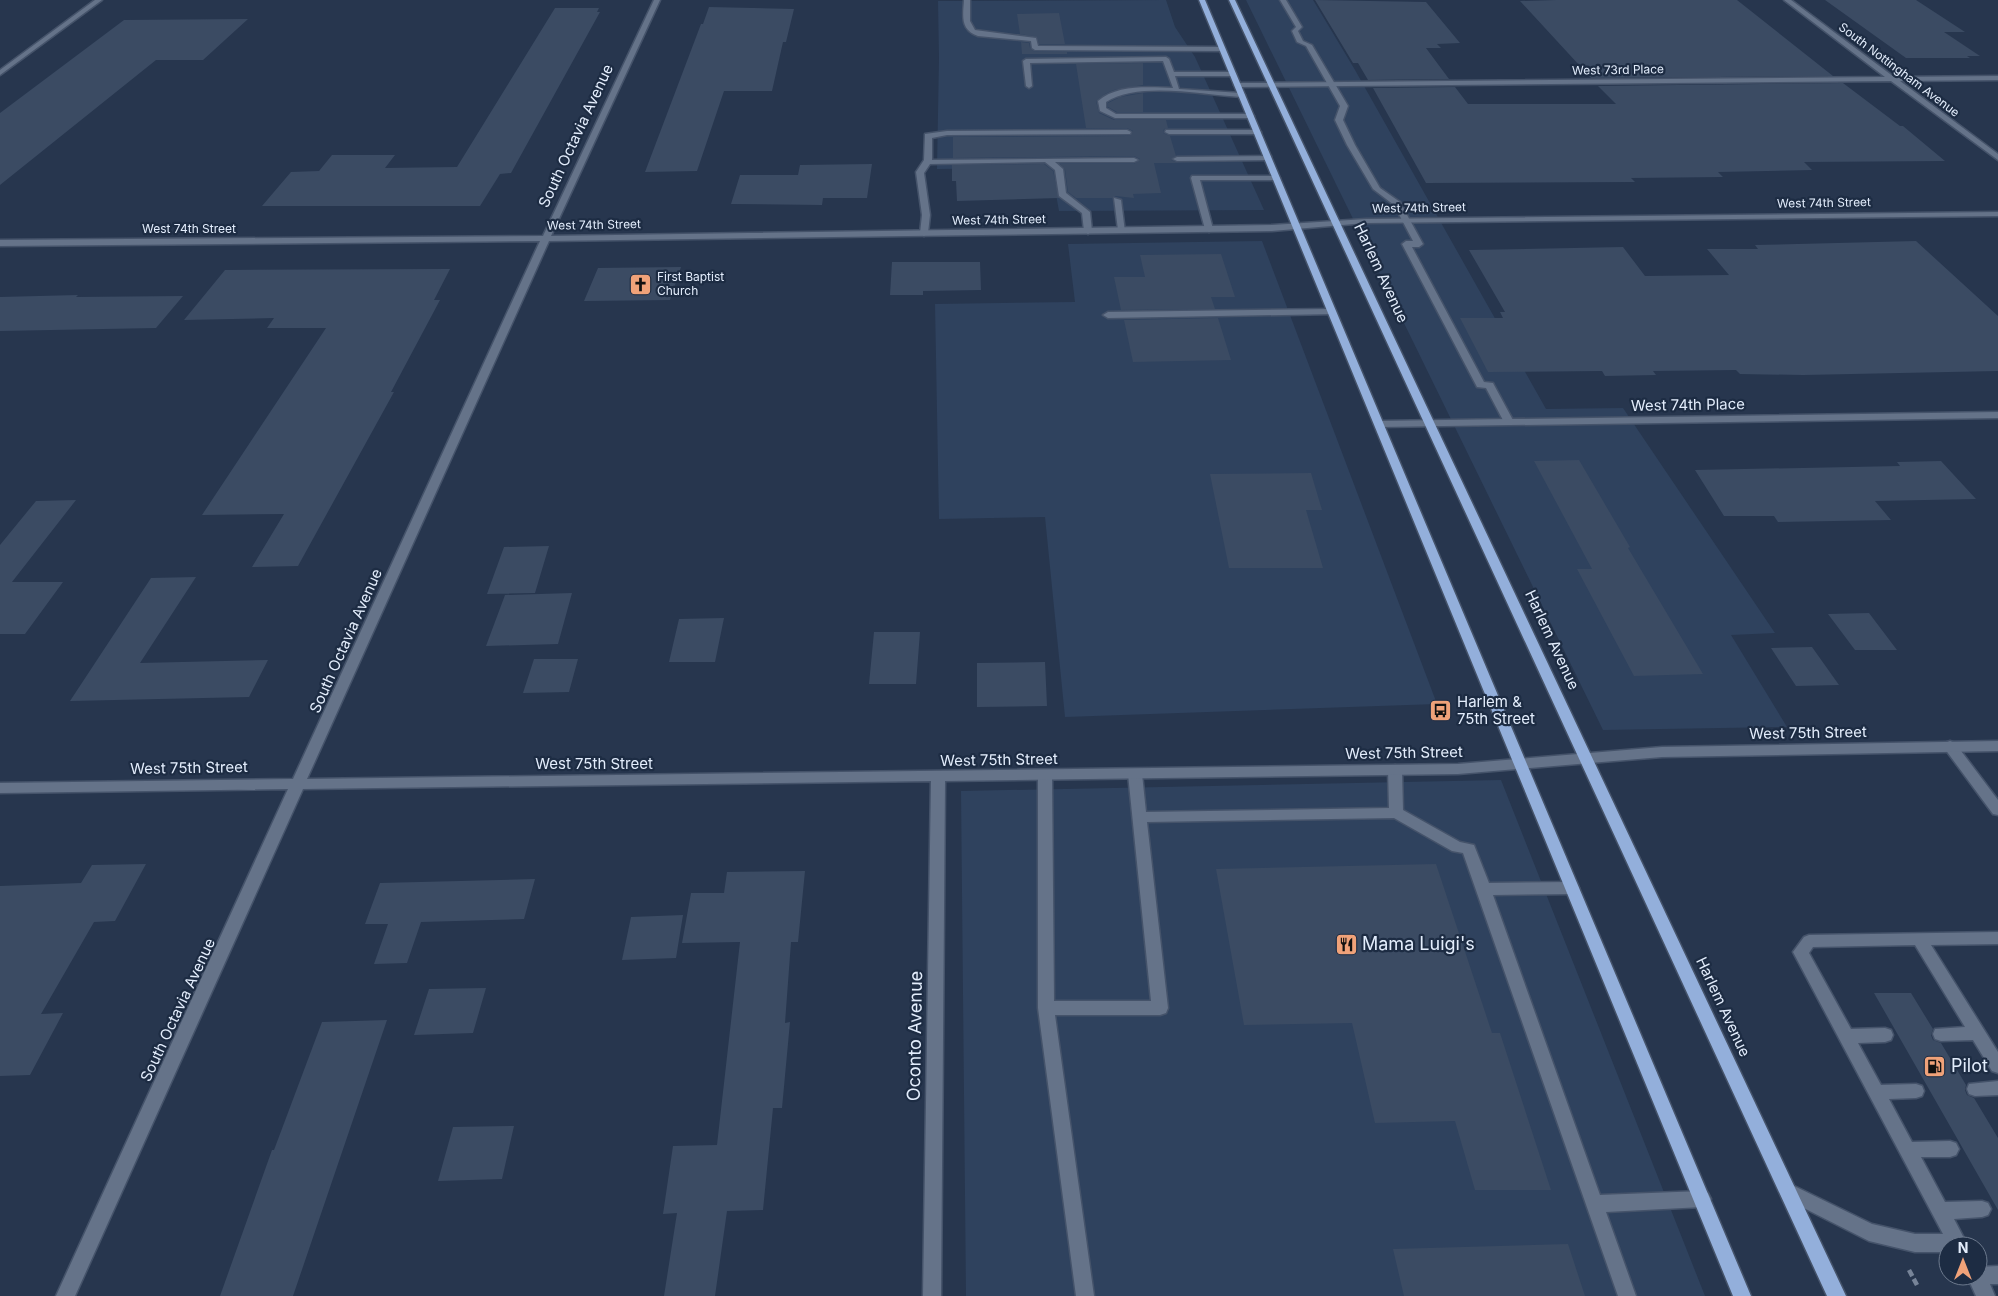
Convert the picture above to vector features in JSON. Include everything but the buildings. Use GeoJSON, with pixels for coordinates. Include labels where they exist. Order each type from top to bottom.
{"type":"FeatureCollection","features":[{"type":"Feature","properties":{"kind":"main road"},"geometry":{"type":"LineString","coordinates":[[1202,0],[1742,1296]]}},
{"type":"Feature","properties":{"kind":"main road","name":"Harlem Avenue"},"geometry":{"type":"LineString","coordinates":[[1232,0],[1837,1296]]}},
{"type":"Feature","properties":{"kind":"street"},"geometry":{"type":"LineString","coordinates":[[0,73],[99,0]]}},
{"type":"Feature","properties":{"kind":"street","name":"South Octavia Avenue"},"geometry":{"type":"LineString","coordinates":[[65,1296],[546,238],[657,0]]}},
{"type":"Feature","properties":{"kind":"street"},"geometry":{"type":"LineString","coordinates":[[967,0],[966,26],[971,32],[1034,39],[1035,48],[1222,49]]}},
{"type":"Feature","properties":{"kind":"street"},"geometry":{"type":"LineString","coordinates":[[1283,0],[1298,27],[1295,30],[1300,42],[1309,45],[1344,106],[1339,120],[1351,145],[1377,189],[1397,204],[1419,244],[1406,244],[1481,385],[1489,385],[1509,422]]}},
{"type":"Feature","properties":{"kind":"street","name":"South Nottingham Avenue"},"geometry":{"type":"LineString","coordinates":[[1787,0],[1998,158]]}},
{"type":"Feature","properties":{"kind":"street"},"geometry":{"type":"LineString","coordinates":[[1029,86],[1026,61],[1166,59],[1176,88]]}},
{"type":"Feature","properties":{"kind":"street"},"geometry":{"type":"LineString","coordinates":[[1171,74],[1233,74]]}},
{"type":"Feature","properties":{"kind":"street","name":"West 73rd Place"},"geometry":{"type":"LineString","coordinates":[[1237,85],[1998,78]]}},
{"type":"Feature","properties":{"kind":"street"},"geometry":{"type":"LineString","coordinates":[[1241,95],[1165,90],[1126,91],[1107,95],[1102,101],[1103,110],[1115,116],[1250,116]]}},
{"type":"Feature","properties":{"kind":"street"},"geometry":{"type":"LineString","coordinates":[[924,233],[926,215],[920,172],[926,168],[929,162],[928,136],[947,133],[1127,132]]}},
{"type":"Feature","properties":{"kind":"street"},"geometry":{"type":"LineString","coordinates":[[1169,132],[1257,132]]}},
{"type":"Feature","properties":{"kind":"street"},"geometry":{"type":"LineString","coordinates":[[1177,159],[1268,158]]}},
{"type":"Feature","properties":{"kind":"street"},"geometry":{"type":"LineString","coordinates":[[1048,160],[1059,169],[1062,194],[1086,212],[1088,231]]}},
{"type":"Feature","properties":{"kind":"street"},"geometry":{"type":"LineString","coordinates":[[929,162],[1134,160]]}},
{"type":"Feature","properties":{"kind":"street"},"geometry":{"type":"LineString","coordinates":[[1209,229],[1195,178],[1276,178]]}},
{"type":"Feature","properties":{"kind":"street"},"geometry":{"type":"LineString","coordinates":[[1117,200],[1122,230]]}},
{"type":"Feature","properties":{"kind":"street","name":"West 74th Street"},"geometry":{"type":"LineString","coordinates":[[0,243],[1088,231],[1296,226],[1406,220],[1998,214]]}},
{"type":"Feature","properties":{"kind":"street"},"geometry":{"type":"LineString","coordinates":[[1108,314],[1332,312]]}},
{"type":"Feature","properties":{"kind":"street","name":"West 74th Place"},"geometry":{"type":"LineString","coordinates":[[1379,424],[1998,415]]}},
{"type":"Feature","properties":{"kind":"street"},"geometry":{"type":"LineString","coordinates":[[1950,746],[1998,810]]}},
{"type":"Feature","properties":{"kind":"street","name":"West 75th Street"},"geometry":{"type":"LineString","coordinates":[[0,788],[299,782],[1045,776],[1458,769],[1662,752],[1998,746]]}},
{"type":"Feature","properties":{"kind":"street"},"geometry":{"type":"LineString","coordinates":[[1395,770],[1396,812]]}},
{"type":"Feature","properties":{"kind":"street"},"geometry":{"type":"LineString","coordinates":[[1046,1008],[1160,1008],[1135,774]]}},
{"type":"Feature","properties":{"kind":"street"},"geometry":{"type":"LineString","coordinates":[[1045,776],[1046,1008],[1085,1296]]}},
{"type":"Feature","properties":{"kind":"street","name":"Oconto Avenue"},"geometry":{"type":"LineString","coordinates":[[932,1296],[938,777]]}},
{"type":"Feature","properties":{"kind":"street"},"geometry":{"type":"LineString","coordinates":[[1140,817],[1396,812],[1457,847],[1469,849],[1627,1296]]}},
{"type":"Feature","properties":{"kind":"street"},"geometry":{"type":"LineString","coordinates":[[1484,889],[1572,888]]}},
{"type":"Feature","properties":{"kind":"street"},"geometry":{"type":"LineString","coordinates":[[1954,1236],[1801,952],[1809,941],[1998,938]]}},
{"type":"Feature","properties":{"kind":"street"},"geometry":{"type":"LineString","coordinates":[[1919,939],[1998,1066]]}},
{"type":"Feature","properties":{"kind":"street"},"geometry":{"type":"LineString","coordinates":[[1942,1034],[1977,1033]]}},
{"type":"Feature","properties":{"kind":"street"},"geometry":{"type":"LineString","coordinates":[[1846,1036],[1885,1035]]}},
{"type":"Feature","properties":{"kind":"street"},"geometry":{"type":"LineString","coordinates":[[1975,1089],[1998,1088]]}},
{"type":"Feature","properties":{"kind":"street"},"geometry":{"type":"LineString","coordinates":[[1876,1092],[1916,1091]]}},
{"type":"Feature","properties":{"kind":"street"},"geometry":{"type":"LineString","coordinates":[[1907,1150],[1950,1149]]}},
{"type":"Feature","properties":{"kind":"street"},"geometry":{"type":"LineString","coordinates":[[1788,1191],[1869,1232],[1915,1242],[1938,1243]]}},
{"type":"Feature","properties":{"kind":"street"},"geometry":{"type":"LineString","coordinates":[[1594,1204],[1702,1199]]}},
{"type":"Feature","properties":{"kind":"street"},"geometry":{"type":"LineString","coordinates":[[1940,1211],[1982,1209]]}},
{"type":"Feature","properties":{"kind":"shaded area"},"geometry":{"type":"Polygon","coordinates":[[[1166,0],[1175,27],[1195,57],[1264,210],[1059,211],[1053,178],[1011,168],[937,169],[938,1],[1166,0]]]}},
{"type":"Feature","properties":{"kind":"shaded area"},"geometry":{"type":"Polygon","coordinates":[[[1246,0],[1313,0],[1355,70],[1546,409],[1623,408],[1775,633],[1731,635],[1787,727],[1603,730],[1246,0]]]}},
{"type":"Feature","properties":{"kind":"shaded area"},"geometry":{"type":"Polygon","coordinates":[[[1262,241],[1437,704],[1065,717],[1045,517],[939,519],[935,304],[1075,302],[1068,244],[1262,241]]]}},
{"type":"Feature","properties":{"kind":"shaded area"},"geometry":{"type":"Polygon","coordinates":[[[1501,780],[1705,1296],[966,1296],[961,791],[1501,780]]]}},
{"type":"Feature","properties":{"kind":"place","name":"First Baptist Church"},"geometry":{"type":"Point","coordinates":[641,284]}},
{"type":"Feature","properties":{"kind":"place","name":"Harlem & 75th Street"},"geometry":{"type":"Point","coordinates":[1441,711]}},
{"type":"Feature","properties":{"kind":"place","name":"Mama Luigi's"},"geometry":{"type":"Point","coordinates":[1346,944]}},
{"type":"Feature","properties":{"kind":"place","name":"Pilot"},"geometry":{"type":"Point","coordinates":[1935,1066]}}]}
